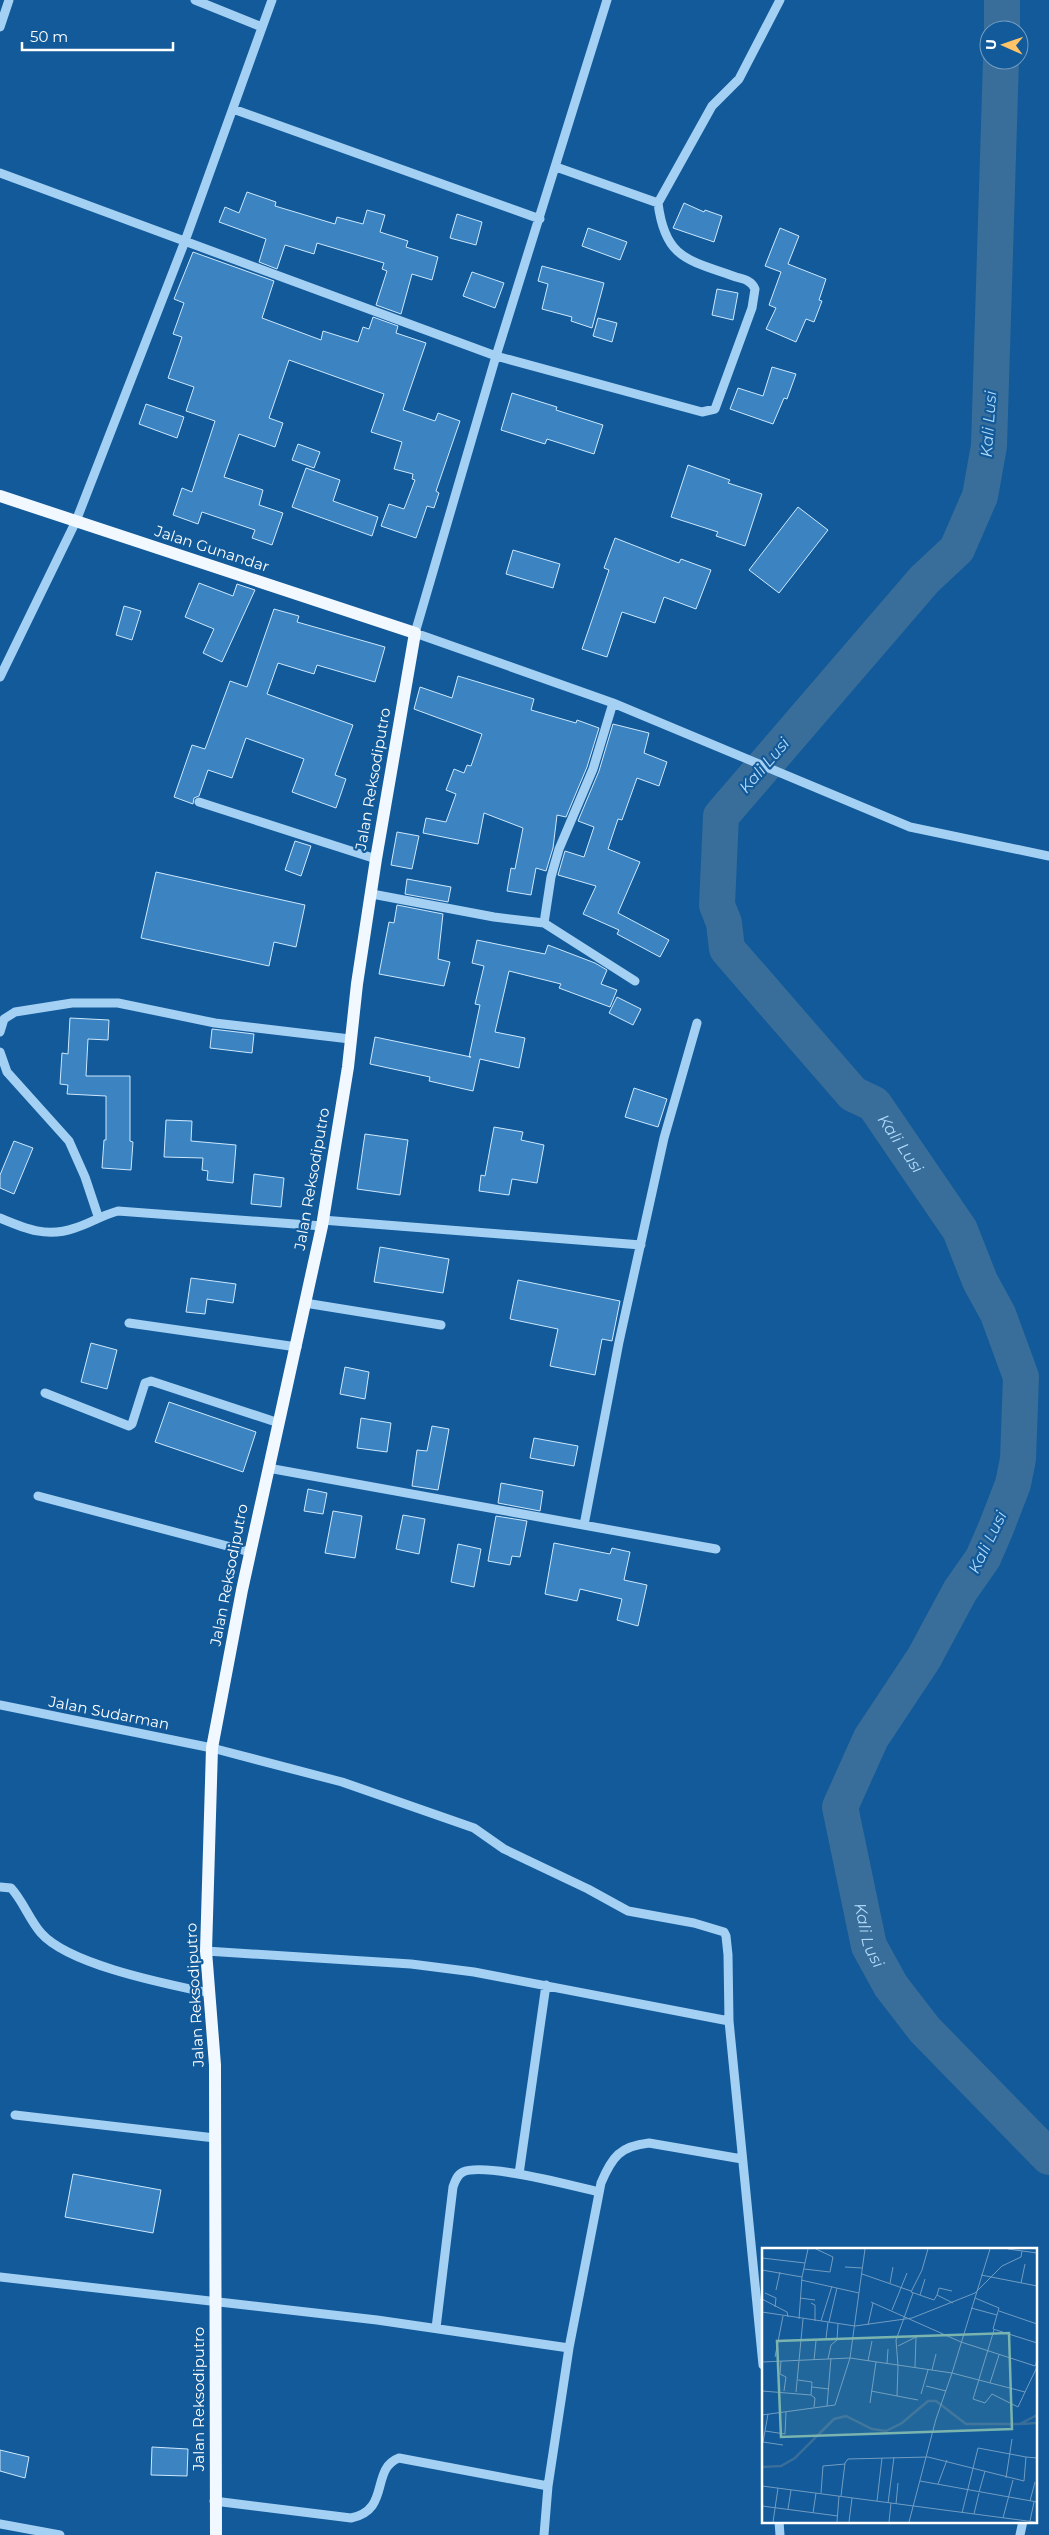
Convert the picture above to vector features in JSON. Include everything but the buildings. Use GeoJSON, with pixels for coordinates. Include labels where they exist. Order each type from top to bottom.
{"type":"FeatureCollection","features":[{"type":"Feature","properties":{"kind":"main road","name":"Jalan Gunandar"},"geometry":{"type":"LineString","coordinates":[[0,496],[415,633]]}},
{"type":"Feature","properties":{"kind":"main road","name":"Jalan Reksodiputro"},"geometry":{"type":"LineString","coordinates":[[216,2535],[214,2501],[216,2302],[214,2065],[206,1951],[213,1744],[250,1552],[297,1347],[322,1222],[341,1116],[376,859],[415,633]]}},
{"type":"Feature","properties":{"kind":"street"},"geometry":{"type":"LineString","coordinates":[[0,27],[10,0]]}},
{"type":"Feature","properties":{"kind":"street"},"geometry":{"type":"LineString","coordinates":[[195,0],[262,27]]}},
{"type":"Feature","properties":{"kind":"street"},"geometry":{"type":"LineString","coordinates":[[0,677],[76,521],[185,241],[272,0]]}},
{"type":"Feature","properties":{"kind":"street"},"geometry":{"type":"LineString","coordinates":[[607,0],[496,356],[415,633],[613,703],[910,827],[1049,856]]}},
{"type":"Feature","properties":{"kind":"street"},"geometry":{"type":"LineString","coordinates":[[0,173],[496,356],[702,412],[715,409],[752,308],[755,289],[746,280],[679,255],[665,236],[658,203],[712,106],[739,79],[780,0]]}},
{"type":"Feature","properties":{"kind":"street"},"geometry":{"type":"LineString","coordinates":[[233,109],[540,219]]}},
{"type":"Feature","properties":{"kind":"street"},"geometry":{"type":"LineString","coordinates":[[556,167],[658,203]]}},
{"type":"Feature","properties":{"kind":"street"},"geometry":{"type":"LineString","coordinates":[[544,923],[550,878],[559,849],[593,769],[613,703]]}},
{"type":"Feature","properties":{"kind":"street"},"geometry":{"type":"LineString","coordinates":[[199,802],[376,859]]}},
{"type":"Feature","properties":{"kind":"street"},"geometry":{"type":"LineString","coordinates":[[372,894],[494,917],[544,923],[635,981]]}},
{"type":"Feature","properties":{"kind":"street"},"geometry":{"type":"LineString","coordinates":[[0,1032],[4,1019],[15,1012],[72,1003],[118,1003],[215,1024],[350,1039]]}},
{"type":"Feature","properties":{"kind":"street"},"geometry":{"type":"LineString","coordinates":[[584,1525],[619,1342],[664,1138],[697,1023]]}},
{"type":"Feature","properties":{"kind":"street"},"geometry":{"type":"LineString","coordinates":[[0,1052],[7,1072],[69,1141],[85,1177],[98,1216]]}},
{"type":"Feature","properties":{"kind":"street"},"geometry":{"type":"LineString","coordinates":[[0,1218],[34,1232],[56,1233],[76,1228],[98,1216],[118,1211],[139,1211],[641,1245]]}},
{"type":"Feature","properties":{"kind":"street"},"geometry":{"type":"LineString","coordinates":[[305,1303],[442,1325]]}},
{"type":"Feature","properties":{"kind":"street"},"geometry":{"type":"LineString","coordinates":[[129,1323],[297,1347]]}},
{"type":"Feature","properties":{"kind":"street"},"geometry":{"type":"LineString","coordinates":[[45,1393],[129,1426],[132,1424],[145,1383],[151,1381],[279,1423]]}},
{"type":"Feature","properties":{"kind":"street"},"geometry":{"type":"LineString","coordinates":[[268,1468],[716,1549]]}},
{"type":"Feature","properties":{"kind":"street"},"geometry":{"type":"LineString","coordinates":[[38,1496],[250,1552]]}},
{"type":"Feature","properties":{"kind":"street","name":"Jalan Sudarman"},"geometry":{"type":"LineString","coordinates":[[0,1705],[213,1744],[342,1782],[474,1828],[504,1849],[588,1888],[628,1911],[719,1929],[726,1936],[729,2021],[762,2355]]}},
{"type":"Feature","properties":{"kind":"street"},"geometry":{"type":"LineString","coordinates":[[0,1887],[11,1888],[40,1932],[66,1950],[110,1969],[209,1993]]}},
{"type":"Feature","properties":{"kind":"street"},"geometry":{"type":"LineString","coordinates":[[206,1951],[411,1964],[474,1972],[729,2021]]}},
{"type":"Feature","properties":{"kind":"street"},"geometry":{"type":"LineString","coordinates":[[519,2174],[546,1985]]}},
{"type":"Feature","properties":{"kind":"street"},"geometry":{"type":"LineString","coordinates":[[15,2115],[215,2138]]}},
{"type":"Feature","properties":{"kind":"street"},"geometry":{"type":"LineString","coordinates":[[544,2535],[548,2486],[569,2348],[599,2192],[609,2164],[620,2152],[636,2144],[649,2143],[742,2159]]}},
{"type":"Feature","properties":{"kind":"street"},"geometry":{"type":"LineString","coordinates":[[436,2328],[456,2178],[462,2172],[473,2169],[519,2174],[599,2192]]}},
{"type":"Feature","properties":{"kind":"street"},"geometry":{"type":"LineString","coordinates":[[0,2278],[436,2328],[569,2348]]}},
{"type":"Feature","properties":{"kind":"street"},"geometry":{"type":"LineString","coordinates":[[214,2501],[351,2518],[360,2516],[373,2506],[387,2466],[399,2458],[548,2486]]}},
{"type":"Feature","properties":{"kind":"street"},"geometry":{"type":"LineString","coordinates":[[779,2522],[780,2535]]}},
{"type":"Feature","properties":{"kind":"street"},"geometry":{"type":"LineString","coordinates":[[1020,2535],[1023,2522]]}},
{"type":"Feature","properties":{"kind":"street"},"geometry":{"type":"LineString","coordinates":[[0,2524],[60,2535]]}},
{"type":"Feature","properties":{"kind":"waterway","name":"Kali Lusi"},"geometry":{"type":"LineString","coordinates":[[1002,0],[1002,20]]}},
{"type":"Feature","properties":{"kind":"waterway","name":"Kali Lusi"},"geometry":{"type":"LineString","coordinates":[[1001,70],[989,446],[980,496],[957,549],[924,580],[721,816],[717,905],[724,923],[727,949],[853,1094],[874,1104],[960,1230],[980,1281],[998,1314],[1021,1377],[1018,1459],[1013,1484],[996,1528],[983,1558],[960,1591],[924,1658],[871,1738],[840,1807],[869,1946],[891,1986],[925,2030],[1049,2157]]}}]}
